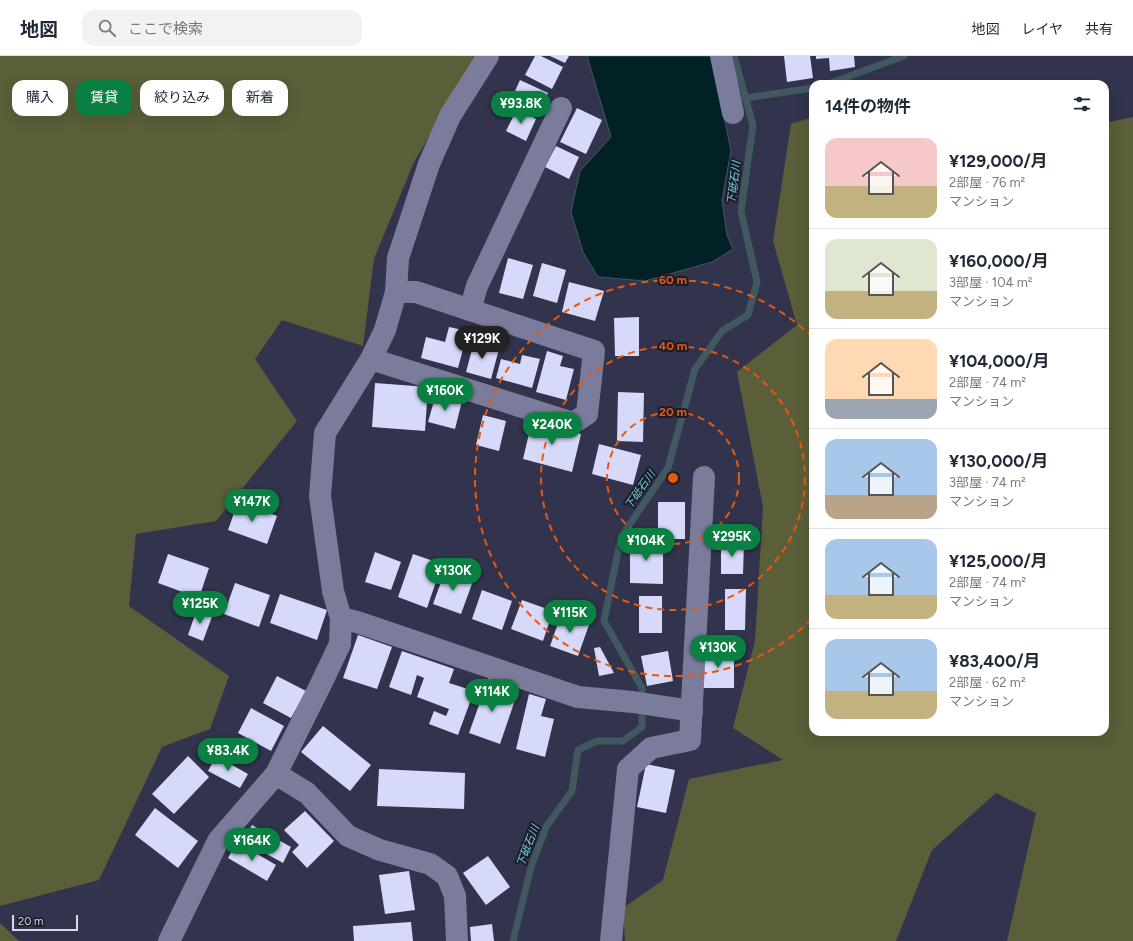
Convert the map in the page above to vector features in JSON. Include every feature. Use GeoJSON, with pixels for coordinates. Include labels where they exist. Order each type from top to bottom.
{"type":"FeatureCollection","features":[{"type":"Feature","properties":{"kind":"street"},"geometry":{"type":"LineString","coordinates":[[169,941],[218,841],[276,774],[340,644],[341,618],[334,591],[320,496],[324,432],[371,359],[385,330],[396,292],[398,258],[429,164],[450,116],[488,56]]}},
{"type":"Feature","properties":{"kind":"street"},"geometry":{"type":"LineString","coordinates":[[721,56],[733,113]]}},
{"type":"Feature","properties":{"kind":"street"},"geometry":{"type":"LineString","coordinates":[[470,310],[477,286],[562,108]]}},
{"type":"Feature","properties":{"kind":"street"},"geometry":{"type":"LineString","coordinates":[[371,359],[573,424],[587,414],[594,351],[416,292],[396,292]]}},
{"type":"Feature","properties":{"kind":"street"},"geometry":{"type":"LineString","coordinates":[[611,941],[628,769],[651,748],[690,740],[704,478]]}},
{"type":"Feature","properties":{"kind":"street"},"geometry":{"type":"LineString","coordinates":[[341,618],[357,622],[578,696],[692,711]]}},
{"type":"Feature","properties":{"kind":"street"},"geometry":{"type":"LineString","coordinates":[[276,774],[307,793],[348,836],[380,850],[430,864],[447,876],[455,896],[457,941]]}},
{"type":"Feature","properties":{"kind":"green space"},"geometry":{"type":"Polygon","coordinates":[[[0,56],[477,56],[414,162],[374,259],[363,346],[282,320],[255,359],[297,421],[216,521],[136,534],[129,606],[229,676],[210,729],[162,747],[99,880],[0,906],[0,56]]]}},
{"type":"Feature","properties":{"kind":"green space"},"geometry":{"type":"Polygon","coordinates":[[[1133,117],[1133,941],[1007,941],[1036,813],[996,793],[932,850],[896,941],[625,941],[623,908],[663,880],[689,779],[783,760],[733,728],[755,641],[763,507],[737,372],[797,325],[773,241],[791,124],[809,118],[809,736],[1109,736],[1109,122],[1133,117]]]}},
{"type":"Feature","properties":{"kind":"green space"},"geometry":{"type":"Polygon","coordinates":[[[0,923],[19,941],[0,941],[0,923]]]}},
{"type":"Feature","properties":{"kind":"shaded area"},"geometry":{"type":"Polygon","coordinates":[[[587,56],[712,56],[731,151],[722,200],[727,235],[733,249],[712,262],[645,281],[598,277],[583,252],[571,212],[580,171],[611,137],[587,56]]]}},
{"type":"Feature","properties":{"kind":"building"},"geometry":{"type":"Polygon","coordinates":[[[535,56],[541,56],[563,67],[552,89],[525,75],[535,56]]]}},
{"type":"Feature","properties":{"kind":"building"},"geometry":{"type":"Polygon","coordinates":[[[550,56],[569,56],[565,63],[550,56]]]}},
{"type":"Feature","properties":{"kind":"building"},"geometry":{"type":"Polygon","coordinates":[[[784,56],[810,56],[813,78],[787,82],[784,56]]]}},
{"type":"Feature","properties":{"kind":"building"},"geometry":{"type":"Polygon","coordinates":[[[816,56],[854,56],[855,67],[830,71],[829,58],[816,59],[816,56]]]}},
{"type":"Feature","properties":{"kind":"building"},"geometry":{"type":"Polygon","coordinates":[[[520,80],[548,93],[537,115],[510,102],[520,80]]]}},
{"type":"Feature","properties":{"kind":"building"},"geometry":{"type":"Polygon","coordinates":[[[577,108],[602,120],[586,154],[560,142],[577,108]]]}},
{"type":"Feature","properties":{"kind":"building"},"geometry":{"type":"Polygon","coordinates":[[[517,109],[536,119],[526,141],[506,131],[517,109]]]}},
{"type":"Feature","properties":{"kind":"building"},"geometry":{"type":"Polygon","coordinates":[[[556,146],[579,157],[569,179],[545,167],[556,146]]]}},
{"type":"Feature","properties":{"kind":"building"},"geometry":{"type":"Polygon","coordinates":[[[508,258],[533,265],[523,299],[499,293],[508,258]]]}},
{"type":"Feature","properties":{"kind":"building"},"geometry":{"type":"Polygon","coordinates":[[[542,263],[566,270],[557,303],[533,296],[542,263]]]}},
{"type":"Feature","properties":{"kind":"building"},"geometry":{"type":"Polygon","coordinates":[[[569,282],[604,291],[595,321],[562,312],[569,282]]]}},
{"type":"Feature","properties":{"kind":"building"},"geometry":{"type":"Polygon","coordinates":[[[639,317],[639,356],[615,356],[614,318],[639,317]]]}},
{"type":"Feature","properties":{"kind":"building"},"geometry":{"type":"Polygon","coordinates":[[[449,327],[468,331],[458,368],[421,358],[426,337],[445,342],[449,327]]]}},
{"type":"Feature","properties":{"kind":"building"},"geometry":{"type":"Polygon","coordinates":[[[474,342],[499,349],[491,379],[466,372],[474,342]]]}},
{"type":"Feature","properties":{"kind":"building"},"geometry":{"type":"Polygon","coordinates":[[[547,351],[563,356],[560,366],[574,369],[566,400],[536,392],[547,351]]]}},
{"type":"Feature","properties":{"kind":"building"},"geometry":{"type":"Polygon","coordinates":[[[522,355],[540,359],[532,388],[496,378],[501,359],[520,364],[522,355]]]}},
{"type":"Feature","properties":{"kind":"building"},"geometry":{"type":"Polygon","coordinates":[[[375,383],[428,387],[425,431],[372,427],[375,383]]]}},
{"type":"Feature","properties":{"kind":"building"},"geometry":{"type":"Polygon","coordinates":[[[618,392],[644,393],[643,442],[617,441],[618,392]]]}},
{"type":"Feature","properties":{"kind":"building"},"geometry":{"type":"Polygon","coordinates":[[[436,394],[462,401],[455,429],[428,422],[436,394]]]}},
{"type":"Feature","properties":{"kind":"building"},"geometry":{"type":"Polygon","coordinates":[[[483,415],[506,421],[499,451],[476,445],[483,415]]]}},
{"type":"Feature","properties":{"kind":"building"},"geometry":{"type":"Polygon","coordinates":[[[532,421],[581,434],[572,472],[523,459],[532,421]]]}},
{"type":"Feature","properties":{"kind":"building"},"geometry":{"type":"Polygon","coordinates":[[[599,444],[641,455],[633,485],[592,474],[599,444]]]}},
{"type":"Feature","properties":{"kind":"building"},"geometry":{"type":"Polygon","coordinates":[[[238,502],[277,516],[267,544],[228,530],[238,502]]]}},
{"type":"Feature","properties":{"kind":"building"},"geometry":{"type":"Polygon","coordinates":[[[658,502],[685,502],[685,539],[658,539],[658,502]]]}},
{"type":"Feature","properties":{"kind":"building"},"geometry":{"type":"Polygon","coordinates":[[[630,541],[663,542],[663,584],[630,583],[630,541]]]}},
{"type":"Feature","properties":{"kind":"building"},"geometry":{"type":"Polygon","coordinates":[[[721,542],[744,542],[743,574],[721,574],[721,542]]]}},
{"type":"Feature","properties":{"kind":"building"},"geometry":{"type":"Polygon","coordinates":[[[375,552],[401,562],[391,590],[365,582],[375,552]]]}},
{"type":"Feature","properties":{"kind":"building"},"geometry":{"type":"Polygon","coordinates":[[[168,554],[209,568],[199,598],[158,583],[168,554]]]}},
{"type":"Feature","properties":{"kind":"building"},"geometry":{"type":"Polygon","coordinates":[[[413,554],[442,564],[427,608],[398,597],[413,554]]]}},
{"type":"Feature","properties":{"kind":"building"},"geometry":{"type":"Polygon","coordinates":[[[445,571],[473,581],[461,614],[433,604],[445,571]]]}},
{"type":"Feature","properties":{"kind":"building"},"geometry":{"type":"Polygon","coordinates":[[[235,583],[270,595],[259,627],[224,614],[235,583]]]}},
{"type":"Feature","properties":{"kind":"building"},"geometry":{"type":"Polygon","coordinates":[[[725,589],[746,589],[745,630],[725,630],[725,589]]]}},
{"type":"Feature","properties":{"kind":"building"},"geometry":{"type":"Polygon","coordinates":[[[482,590],[512,601],[502,630],[472,619],[482,590]]]}},
{"type":"Feature","properties":{"kind":"building"},"geometry":{"type":"Polygon","coordinates":[[[280,594],[327,610],[317,640],[270,623],[280,594]]]}},
{"type":"Feature","properties":{"kind":"building"},"geometry":{"type":"Polygon","coordinates":[[[639,596],[662,596],[662,633],[639,633],[639,596]]]}},
{"type":"Feature","properties":{"kind":"building"},"geometry":{"type":"Polygon","coordinates":[[[522,600],[553,611],[543,641],[511,629],[522,600]]]}},
{"type":"Feature","properties":{"kind":"building"},"geometry":{"type":"Polygon","coordinates":[[[197,609],[213,614],[203,641],[188,635],[197,609]]]}},
{"type":"Feature","properties":{"kind":"building"},"geometry":{"type":"Polygon","coordinates":[[[562,612],[590,622],[578,656],[550,646],[562,612]]]}},
{"type":"Feature","properties":{"kind":"building"},"geometry":{"type":"Polygon","coordinates":[[[358,635],[392,647],[377,689],[343,678],[358,635]]]}},
{"type":"Feature","properties":{"kind":"building"},"geometry":{"type":"Polygon","coordinates":[[[600,647],[614,673],[599,676],[594,648],[600,647]]]}},
{"type":"Feature","properties":{"kind":"building"},"geometry":{"type":"Polygon","coordinates":[[[703,650],[734,650],[734,688],[703,688],[703,650]]]}},
{"type":"Feature","properties":{"kind":"building"},"geometry":{"type":"Polygon","coordinates":[[[402,651],[454,669],[449,683],[474,691],[458,735],[429,724],[434,711],[446,716],[449,709],[417,697],[424,678],[417,675],[411,695],[389,687],[402,651]]]}},
{"type":"Feature","properties":{"kind":"building"},"geometry":{"type":"Polygon","coordinates":[[[668,651],[673,681],[647,686],[641,656],[668,651]]]}},
{"type":"Feature","properties":{"kind":"building"},"geometry":{"type":"Polygon","coordinates":[[[277,676],[306,691],[291,718],[263,703],[277,676]]]}},
{"type":"Feature","properties":{"kind":"building"},"geometry":{"type":"Polygon","coordinates":[[[489,677],[503,683],[499,694],[515,700],[500,744],[469,733],[489,677]]]}},
{"type":"Feature","properties":{"kind":"building"},"geometry":{"type":"Polygon","coordinates":[[[529,694],[546,699],[541,716],[554,719],[545,757],[516,749],[529,694]]]}},
{"type":"Feature","properties":{"kind":"building"},"geometry":{"type":"Polygon","coordinates":[[[251,708],[284,726],[271,751],[238,733],[251,708]]]}},
{"type":"Feature","properties":{"kind":"building"},"geometry":{"type":"Polygon","coordinates":[[[323,726],[371,765],[350,791],[301,752],[323,726]]]}},
{"type":"Feature","properties":{"kind":"building"},"geometry":{"type":"Polygon","coordinates":[[[188,756],[209,777],[174,814],[152,794],[188,756]]]}},
{"type":"Feature","properties":{"kind":"building"},"geometry":{"type":"Polygon","coordinates":[[[216,756],[248,774],[240,788],[208,771],[216,756]]]}},
{"type":"Feature","properties":{"kind":"building"},"geometry":{"type":"Polygon","coordinates":[[[646,764],[675,770],[666,813],[637,807],[646,764]]]}},
{"type":"Feature","properties":{"kind":"building"},"geometry":{"type":"Polygon","coordinates":[[[379,769],[465,773],[464,809],[377,806],[379,769]]]}},
{"type":"Feature","properties":{"kind":"building"},"geometry":{"type":"Polygon","coordinates":[[[155,808],[198,841],[178,868],[135,835],[155,808]]]}},
{"type":"Feature","properties":{"kind":"building"},"geometry":{"type":"Polygon","coordinates":[[[305,811],[334,841],[307,868],[292,852],[299,845],[284,830],[305,811]]]}},
{"type":"Feature","properties":{"kind":"building"},"geometry":{"type":"Polygon","coordinates":[[[252,825],[291,847],[283,863],[243,841],[252,825]]]}},
{"type":"Feature","properties":{"kind":"building"},"geometry":{"type":"Polygon","coordinates":[[[237,842],[276,865],[267,881],[228,858],[237,842]]]}},
{"type":"Feature","properties":{"kind":"building"},"geometry":{"type":"Polygon","coordinates":[[[488,856],[510,887],[486,905],[463,873],[488,856]]]}},
{"type":"Feature","properties":{"kind":"building"},"geometry":{"type":"Polygon","coordinates":[[[409,871],[415,910],[385,914],[379,875],[409,871]]]}},
{"type":"Feature","properties":{"kind":"building"},"geometry":{"type":"Polygon","coordinates":[[[411,922],[413,941],[354,941],[353,926],[411,922]]]}},
{"type":"Feature","properties":{"kind":"building"},"geometry":{"type":"Polygon","coordinates":[[[492,924],[494,941],[471,941],[470,927],[492,924]]]}},
{"type":"Feature","properties":{"kind":"waterway","name":"下砥石川"},"geometry":{"type":"LineString","coordinates":[[513,941],[531,867],[546,827],[572,791],[578,750],[597,741],[623,741],[642,727],[642,688],[604,621],[621,537],[668,468],[695,369],[722,331],[748,315],[757,282],[741,211],[753,125],[734,56]]}},
{"type":"Feature","properties":{"kind":"waterway"},"geometry":{"type":"LineString","coordinates":[[839,80],[904,56]]}},
{"type":"Feature","properties":{"kind":"waterway"},"geometry":{"type":"LineString","coordinates":[[745,98],[809,89]]}}]}
